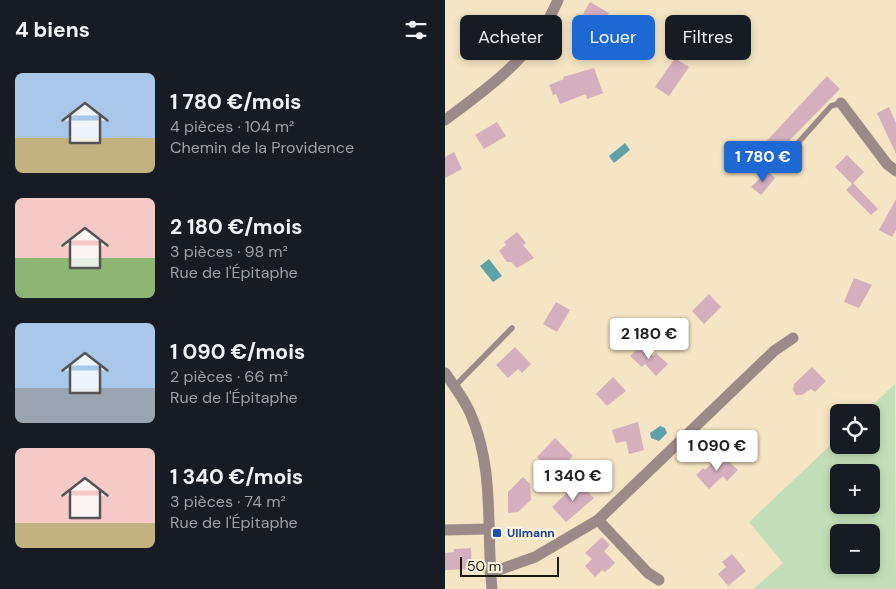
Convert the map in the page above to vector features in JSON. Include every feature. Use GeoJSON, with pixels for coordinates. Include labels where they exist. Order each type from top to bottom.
{"type":"FeatureCollection","features":[{"type":"Feature","properties":{"kind":"street"},"geometry":{"type":"LineString","coordinates":[[445,120],[490,86],[525,55],[550,20],[558,0]]}},
{"type":"Feature","properties":{"kind":"street"},"geometry":{"type":"LineString","coordinates":[[841,103],[887,164],[896,171]]}},
{"type":"Feature","properties":{"kind":"street"},"geometry":{"type":"LineString","coordinates":[[490,573],[535,557],[598,520],[774,351],[793,338]]}},
{"type":"Feature","properties":{"kind":"street"},"geometry":{"type":"LineString","coordinates":[[445,373],[471,414],[483,447],[488,476],[492,589]]}},
{"type":"Feature","properties":{"kind":"street"},"geometry":{"type":"LineString","coordinates":[[598,520],[648,573],[659,580]]}},
{"type":"Feature","properties":{"kind":"street"},"geometry":{"type":"LineString","coordinates":[[445,530],[489,529]]}},
{"type":"Feature","properties":{"kind":"lane"},"geometry":{"type":"LineString","coordinates":[[780,163],[831,106],[841,103]]}},
{"type":"Feature","properties":{"kind":"lane"},"geometry":{"type":"LineString","coordinates":[[454,387],[512,328]]}},
{"type":"Feature","properties":{"kind":"green space"},"geometry":{"type":"Polygon","coordinates":[[[895,384],[896,589],[753,589],[783,563],[749,522],[830,446],[830,454],[880,454],[880,404],[874,404],[895,384]]]}},
{"type":"Feature","properties":{"kind":"water"},"geometry":{"type":"Polygon","coordinates":[[[625,143],[630,150],[614,163],[609,156],[625,143]]]}},
{"type":"Feature","properties":{"kind":"water"},"geometry":{"type":"Polygon","coordinates":[[[489,259],[502,276],[493,282],[480,266],[489,259]]]}},
{"type":"Feature","properties":{"kind":"water"},"geometry":{"type":"Polygon","coordinates":[[[660,426],[665,428],[667,433],[659,441],[651,438],[650,433],[660,426]]]}},
{"type":"Feature","properties":{"kind":"building"},"geometry":{"type":"Polygon","coordinates":[[[590,2],[609,13],[608,15],[582,15],[590,2]]]}},
{"type":"Feature","properties":{"kind":"building"},"geometry":{"type":"Polygon","coordinates":[[[674,60],[678,60],[689,67],[669,96],[655,87],[674,60]]]}},
{"type":"Feature","properties":{"kind":"building"},"geometry":{"type":"Polygon","coordinates":[[[594,68],[603,93],[587,99],[586,94],[560,104],[556,94],[553,95],[549,85],[564,79],[563,77],[594,68]]]}},
{"type":"Feature","properties":{"kind":"building"},"geometry":{"type":"Polygon","coordinates":[[[827,76],[840,89],[772,158],[761,147],[827,76]]]}},
{"type":"Feature","properties":{"kind":"building"},"geometry":{"type":"Polygon","coordinates":[[[889,107],[896,123],[896,154],[877,113],[889,107]]]}},
{"type":"Feature","properties":{"kind":"building"},"geometry":{"type":"Polygon","coordinates":[[[497,122],[506,136],[484,149],[475,135],[497,122]]]}},
{"type":"Feature","properties":{"kind":"building"},"geometry":{"type":"Polygon","coordinates":[[[454,152],[462,169],[445,178],[445,157],[454,152]]]}},
{"type":"Feature","properties":{"kind":"building"},"geometry":{"type":"Polygon","coordinates":[[[847,155],[864,172],[853,183],[878,209],[871,215],[846,190],[852,184],[835,167],[847,155]]]}},
{"type":"Feature","properties":{"kind":"building"},"geometry":{"type":"Polygon","coordinates":[[[768,171],[775,178],[761,195],[751,187],[768,171]]]}},
{"type":"Feature","properties":{"kind":"building"},"geometry":{"type":"Polygon","coordinates":[[[896,199],[896,230],[892,237],[879,230],[896,199]]]}},
{"type":"Feature","properties":{"kind":"building"},"geometry":{"type":"Polygon","coordinates":[[[517,232],[526,243],[523,245],[534,258],[517,268],[511,262],[507,262],[499,251],[506,245],[504,242],[517,232]]]}},
{"type":"Feature","properties":{"kind":"building"},"geometry":{"type":"Polygon","coordinates":[[[854,278],[872,285],[859,308],[844,302],[854,278]]]}},
{"type":"Feature","properties":{"kind":"building"},"geometry":{"type":"Polygon","coordinates":[[[709,294],[721,307],[704,324],[692,311],[709,294]]]}},
{"type":"Feature","properties":{"kind":"building"},"geometry":{"type":"Polygon","coordinates":[[[556,302],[570,310],[557,332],[543,324],[556,302]]]}},
{"type":"Feature","properties":{"kind":"building"},"geometry":{"type":"Polygon","coordinates":[[[642,345],[653,356],[656,353],[668,364],[656,376],[645,364],[642,367],[630,356],[642,345]]]}},
{"type":"Feature","properties":{"kind":"building"},"geometry":{"type":"Polygon","coordinates":[[[515,347],[531,364],[522,373],[518,369],[508,378],[496,365],[515,347]]]}},
{"type":"Feature","properties":{"kind":"building"},"geometry":{"type":"Polygon","coordinates":[[[812,367],[826,381],[815,392],[811,389],[802,395],[796,395],[793,390],[794,384],[812,367]]]}},
{"type":"Feature","properties":{"kind":"building"},"geometry":{"type":"Polygon","coordinates":[[[613,377],[626,391],[607,406],[596,394],[613,377]]]}},
{"type":"Feature","properties":{"kind":"building"},"geometry":{"type":"Polygon","coordinates":[[[638,422],[644,450],[629,454],[626,441],[616,443],[612,430],[638,422]]]}},
{"type":"Feature","properties":{"kind":"building"},"geometry":{"type":"Polygon","coordinates":[[[555,438],[573,456],[555,475],[537,457],[555,438]]]}},
{"type":"Feature","properties":{"kind":"building"},"geometry":{"type":"Polygon","coordinates":[[[721,454],[738,470],[727,481],[723,476],[709,489],[696,475],[703,468],[705,470],[721,454]]]}},
{"type":"Feature","properties":{"kind":"building"},"geometry":{"type":"Polygon","coordinates":[[[523,477],[530,484],[531,500],[518,512],[508,513],[508,492],[523,477]]]}},
{"type":"Feature","properties":{"kind":"building"},"geometry":{"type":"Polygon","coordinates":[[[578,482],[594,498],[566,522],[552,507],[578,482]]]}},
{"type":"Feature","properties":{"kind":"building"},"geometry":{"type":"Polygon","coordinates":[[[602,537],[610,545],[604,551],[615,563],[605,572],[602,570],[595,577],[585,566],[592,559],[585,553],[602,537]]]}},
{"type":"Feature","properties":{"kind":"building"},"geometry":{"type":"Polygon","coordinates":[[[471,548],[472,569],[445,570],[445,553],[454,552],[454,549],[471,548]]]}},
{"type":"Feature","properties":{"kind":"building"},"geometry":{"type":"Polygon","coordinates":[[[732,554],[746,571],[728,586],[718,574],[726,567],[722,562],[732,554]]]}},
{"type":"Feature","properties":{"kind":"place","name":"Ullmann"},"geometry":{"type":"Point","coordinates":[497,533]}}]}
